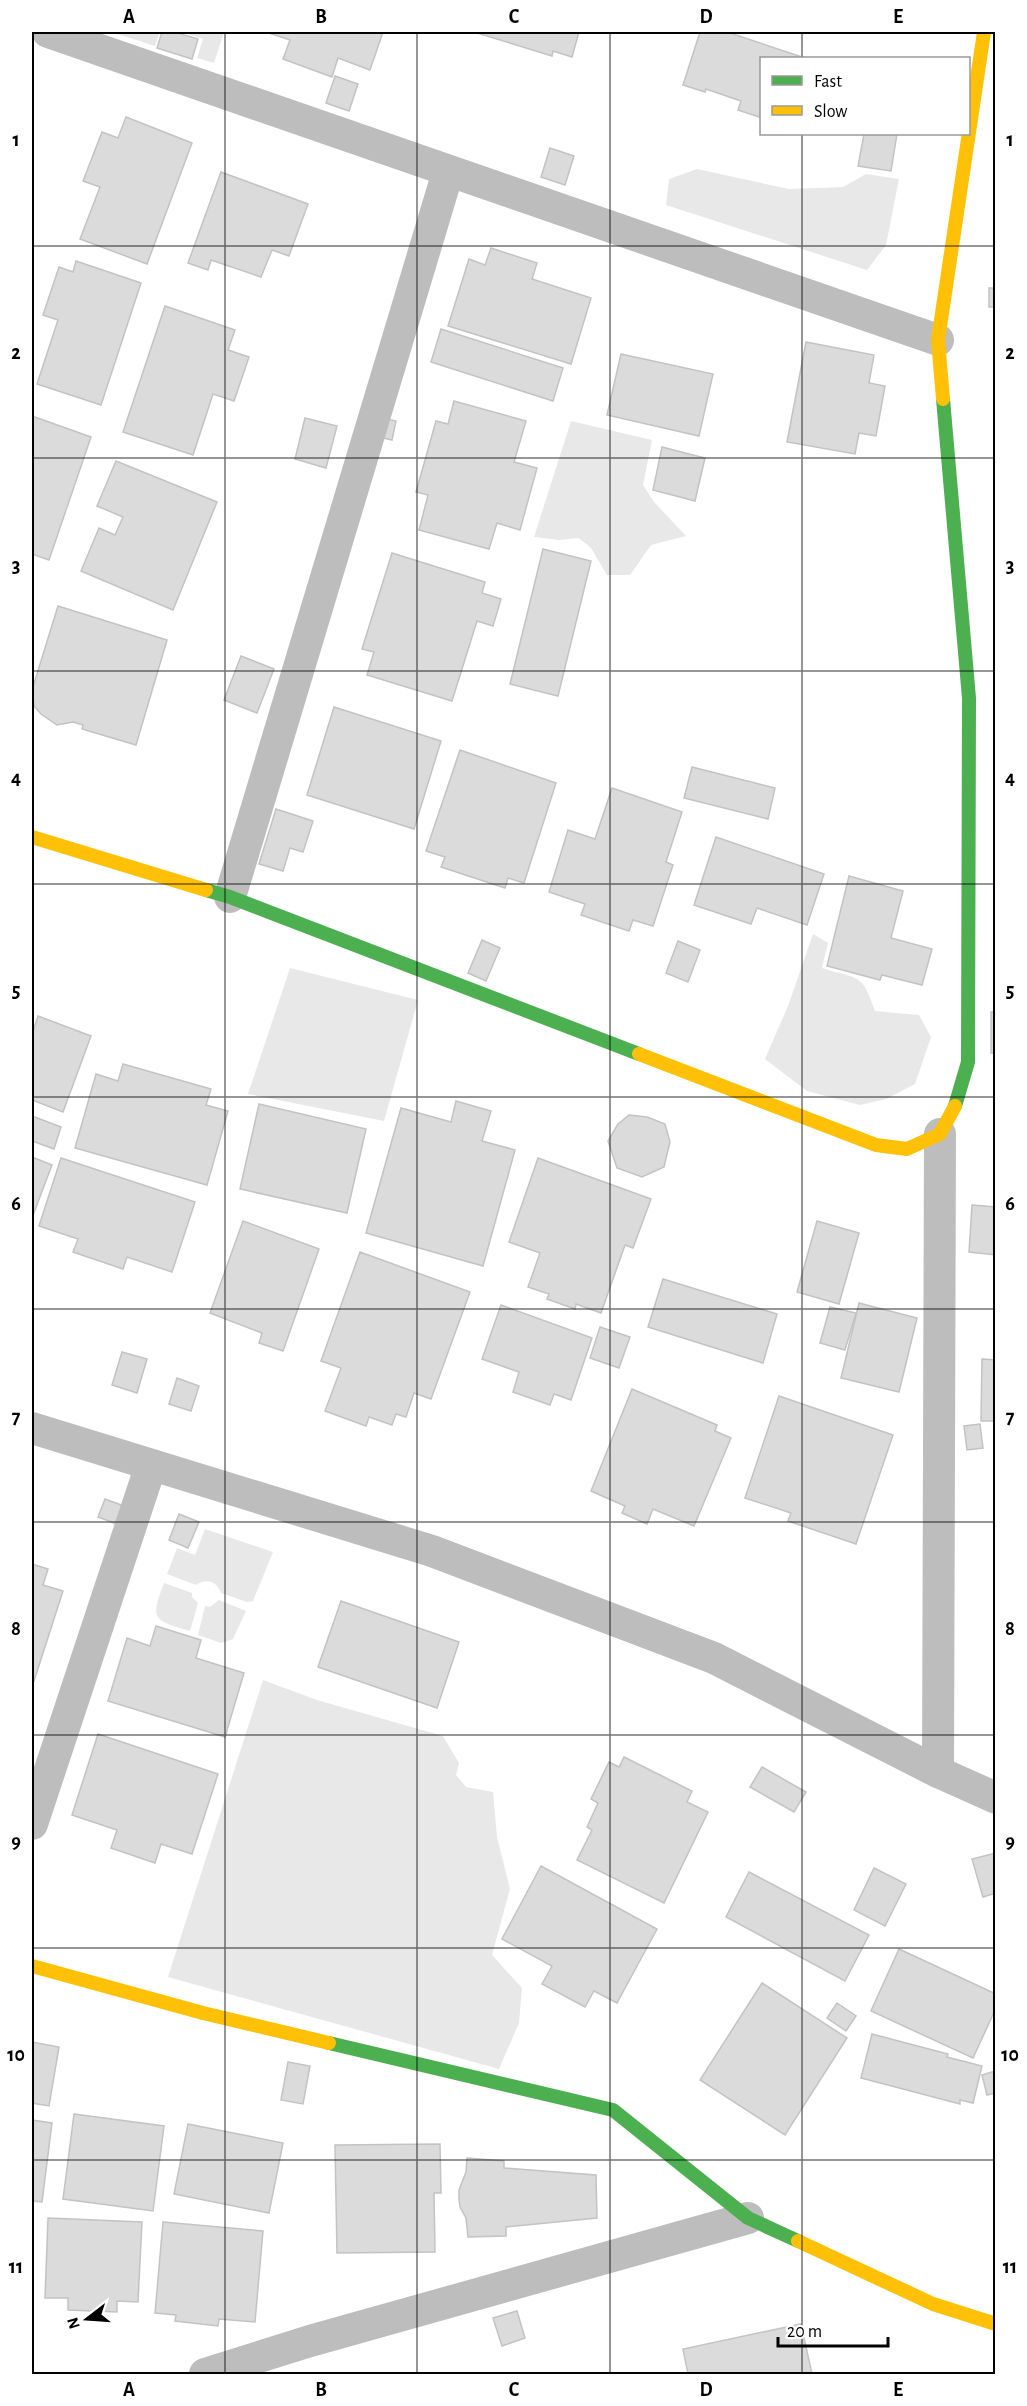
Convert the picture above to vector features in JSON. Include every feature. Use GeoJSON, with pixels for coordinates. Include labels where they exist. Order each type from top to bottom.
{"type":"FeatureCollection","features":[{"type":"Feature","properties":{"kind":"street"},"geometry":{"type":"LineString","coordinates":[[48,32],[938,340]]}},
{"type":"Feature","properties":{"kind":"street"},"geometry":{"type":"LineString","coordinates":[[970,126],[984,32]]}},
{"type":"Feature","properties":{"kind":"street"},"geometry":{"type":"LineString","coordinates":[[938,1772],[940,1134],[957,1103],[968,1062],[969,698],[938,340],[969,135]]}},
{"type":"Feature","properties":{"kind":"street"},"geometry":{"type":"LineString","coordinates":[[230,897],[448,171]]}},
{"type":"Feature","properties":{"kind":"street"},"geometry":{"type":"LineString","coordinates":[[32,837],[230,897],[876,1145],[907,1149],[940,1134]]}},
{"type":"Feature","properties":{"kind":"street"},"geometry":{"type":"LineString","coordinates":[[32,1428],[432,1551],[714,1658],[938,1772],[996,1798]]}},
{"type":"Feature","properties":{"kind":"street"},"geometry":{"type":"LineString","coordinates":[[32,1824],[152,1465]]}},
{"type":"Feature","properties":{"kind":"street"},"geometry":{"type":"LineString","coordinates":[[32,1966],[202,2013],[613,2110],[748,2218],[933,2304],[996,2324]]}},
{"type":"Feature","properties":{"kind":"street"},"geometry":{"type":"LineString","coordinates":[[205,2374],[310,2341],[748,2218]]}},
{"type":"Feature","properties":{"kind":"shaded area"},"geometry":{"type":"Polygon","coordinates":[[[111,32],[160,32],[155,46],[111,32]]]}},
{"type":"Feature","properties":{"kind":"shaded area"},"geometry":{"type":"Polygon","coordinates":[[[182,32],[224,32],[214,63],[197,58],[203,39],[182,32]]]}},
{"type":"Feature","properties":{"kind":"shaded area"},"geometry":{"type":"Polygon","coordinates":[[[697,169],[789,189],[843,187],[866,174],[899,179],[886,245],[867,270],[666,205],[669,179],[697,169]]]}},
{"type":"Feature","properties":{"kind":"shaded area"},"geometry":{"type":"Polygon","coordinates":[[[571,421],[652,440],[643,485],[654,502],[686,536],[651,545],[630,575],[607,575],[591,548],[579,538],[559,540],[534,537],[571,421]]]}},
{"type":"Feature","properties":{"kind":"shaded area"},"geometry":{"type":"Polygon","coordinates":[[[813,934],[828,943],[822,968],[858,979],[871,998],[875,1011],[919,1015],[931,1037],[915,1084],[886,1099],[860,1105],[807,1091],[765,1059],[788,1006],[813,934]]]}},
{"type":"Feature","properties":{"kind":"shaded area"},"geometry":{"type":"Polygon","coordinates":[[[290,968],[418,1000],[384,1121],[248,1094],[290,968]]]}},
{"type":"Feature","properties":{"kind":"shaded area"},"geometry":{"type":"Polygon","coordinates":[[[205,1529],[273,1552],[253,1601],[247,1602],[221,1593],[211,1582],[196,1585],[167,1574],[177,1548],[195,1555],[205,1529]]]}},
{"type":"Feature","properties":{"kind":"shaded area"},"geometry":{"type":"Polygon","coordinates":[[[164,1583],[192,1593],[192,1597],[198,1603],[190,1631],[168,1624],[158,1617],[157,1605],[164,1583]]]}},
{"type":"Feature","properties":{"kind":"shaded area"},"geometry":{"type":"Polygon","coordinates":[[[219,1600],[246,1611],[233,1639],[221,1643],[198,1635],[205,1606],[210,1607],[219,1600]]]}},
{"type":"Feature","properties":{"kind":"shaded area"},"geometry":{"type":"Polygon","coordinates":[[[263,1680],[317,1700],[443,1736],[459,1763],[456,1775],[466,1787],[493,1792],[497,1837],[510,1889],[492,1955],[522,1988],[519,2023],[499,2069],[168,1977],[263,1680]]]}},
{"type":"Feature","properties":{"kind":"building"},"geometry":{"type":"Polygon","coordinates":[[[162,32],[174,32],[198,39],[192,59],[157,48],[162,32]]]}},
{"type":"Feature","properties":{"kind":"building"},"geometry":{"type":"Polygon","coordinates":[[[266,32],[383,32],[370,70],[338,58],[332,77],[283,59],[290,40],[266,32]]]}},
{"type":"Feature","properties":{"kind":"building"},"geometry":{"type":"Polygon","coordinates":[[[474,32],[579,32],[572,57],[553,51],[552,56],[474,32]]]}},
{"type":"Feature","properties":{"kind":"building"},"geometry":{"type":"Polygon","coordinates":[[[700,32],[727,32],[802,57],[760,57],[760,117],[738,110],[741,101],[706,89],[705,92],[683,85],[700,32]]]}},
{"type":"Feature","properties":{"kind":"building"},"geometry":{"type":"Polygon","coordinates":[[[335,76],[358,84],[349,111],[326,103],[335,76]]]}},
{"type":"Feature","properties":{"kind":"building"},"geometry":{"type":"Polygon","coordinates":[[[126,117],[192,143],[147,264],[80,239],[100,187],[83,181],[102,132],[118,138],[126,117]]]}},
{"type":"Feature","properties":{"kind":"building"},"geometry":{"type":"Polygon","coordinates":[[[864,135],[897,135],[891,171],[858,166],[864,135]]]}},
{"type":"Feature","properties":{"kind":"building"},"geometry":{"type":"Polygon","coordinates":[[[550,148],[574,156],[565,185],[541,177],[550,148]]]}},
{"type":"Feature","properties":{"kind":"building"},"geometry":{"type":"Polygon","coordinates":[[[221,172],[308,204],[289,256],[272,250],[261,277],[211,260],[208,270],[188,263],[221,172]]]}},
{"type":"Feature","properties":{"kind":"building"},"geometry":{"type":"Polygon","coordinates":[[[491,248],[537,263],[532,279],[591,298],[571,364],[448,326],[469,259],[485,265],[491,248]]]}},
{"type":"Feature","properties":{"kind":"building"},"geometry":{"type":"Polygon","coordinates":[[[76,261],[141,283],[101,405],[37,384],[58,320],[43,315],[59,267],[73,272],[76,261]]]}},
{"type":"Feature","properties":{"kind":"building"},"geometry":{"type":"Polygon","coordinates":[[[989,288],[996,288],[996,307],[989,307],[989,288]]]}},
{"type":"Feature","properties":{"kind":"building"},"geometry":{"type":"Polygon","coordinates":[[[165,306],[235,330],[228,350],[249,357],[234,401],[213,394],[193,455],[123,432],[165,306]]]}},
{"type":"Feature","properties":{"kind":"building"},"geometry":{"type":"Polygon","coordinates":[[[441,329],[563,368],[553,401],[431,362],[441,329]]]}},
{"type":"Feature","properties":{"kind":"building"},"geometry":{"type":"Polygon","coordinates":[[[806,342],[874,355],[869,383],[885,386],[876,436],[859,433],[855,454],[787,442],[806,342]]]}},
{"type":"Feature","properties":{"kind":"building"},"geometry":{"type":"Polygon","coordinates":[[[621,354],[713,374],[699,436],[607,415],[621,354]]]}},
{"type":"Feature","properties":{"kind":"building"},"geometry":{"type":"Polygon","coordinates":[[[454,401],[526,421],[514,462],[537,468],[520,530],[497,523],[489,549],[419,530],[428,495],[416,492],[436,421],[448,424],[454,401]]]}},
{"type":"Feature","properties":{"kind":"building"},"geometry":{"type":"Polygon","coordinates":[[[32,416],[91,437],[49,560],[32,554],[32,416]]]}},
{"type":"Feature","properties":{"kind":"building"},"geometry":{"type":"Polygon","coordinates":[[[305,418],[337,426],[326,468],[295,459],[305,418]]]}},
{"type":"Feature","properties":{"kind":"building"},"geometry":{"type":"Polygon","coordinates":[[[383,418],[396,421],[392,440],[379,437],[383,418]]]}},
{"type":"Feature","properties":{"kind":"building"},"geometry":{"type":"Polygon","coordinates":[[[662,447],[705,458],[695,501],[653,490],[662,447]]]}},
{"type":"Feature","properties":{"kind":"building"},"geometry":{"type":"Polygon","coordinates":[[[116,461],[217,502],[173,610],[81,571],[99,528],[115,535],[123,517],[97,506],[116,461]]]}},
{"type":"Feature","properties":{"kind":"building"},"geometry":{"type":"Polygon","coordinates":[[[543,549],[591,561],[558,696],[510,684],[543,549]]]}},
{"type":"Feature","properties":{"kind":"building"},"geometry":{"type":"Polygon","coordinates":[[[392,553],[485,582],[482,593],[501,599],[493,626],[477,621],[452,701],[367,675],[374,652],[362,649],[392,553]]]}},
{"type":"Feature","properties":{"kind":"building"},"geometry":{"type":"Polygon","coordinates":[[[58,606],[167,640],[136,745],[82,729],[83,725],[73,722],[57,725],[34,706],[32,690],[58,606]]]}},
{"type":"Feature","properties":{"kind":"building"},"geometry":{"type":"Polygon","coordinates":[[[241,656],[274,669],[257,713],[224,700],[241,656]]]}},
{"type":"Feature","properties":{"kind":"building"},"geometry":{"type":"Polygon","coordinates":[[[334,707],[441,741],[414,829],[307,795],[334,707]]]}},
{"type":"Feature","properties":{"kind":"building"},"geometry":{"type":"Polygon","coordinates":[[[460,750],[556,783],[524,883],[508,878],[505,888],[441,867],[445,857],[426,851],[460,750]]]}},
{"type":"Feature","properties":{"kind":"building"},"geometry":{"type":"Polygon","coordinates":[[[692,767],[775,788],[768,819],[684,798],[692,767]]]}},
{"type":"Feature","properties":{"kind":"building"},"geometry":{"type":"Polygon","coordinates":[[[612,788],[682,812],[666,862],[673,865],[653,926],[633,920],[629,931],[581,915],[585,904],[549,892],[568,830],[595,839],[612,788]]]}},
{"type":"Feature","properties":{"kind":"building"},"geometry":{"type":"Polygon","coordinates":[[[276,809],[313,821],[303,852],[290,848],[283,871],[259,864],[276,809]]]}},
{"type":"Feature","properties":{"kind":"building"},"geometry":{"type":"Polygon","coordinates":[[[716,837],[824,874],[807,925],[757,908],[751,924],[694,905],[716,837]]]}},
{"type":"Feature","properties":{"kind":"building"},"geometry":{"type":"Polygon","coordinates":[[[849,876],[903,891],[891,938],[932,949],[922,985],[882,975],[880,980],[827,966],[849,876]]]}},
{"type":"Feature","properties":{"kind":"building"},"geometry":{"type":"Polygon","coordinates":[[[482,940],[500,948],[486,981],[468,973],[482,940]]]}},
{"type":"Feature","properties":{"kind":"building"},"geometry":{"type":"Polygon","coordinates":[[[678,941],[700,950],[688,982],[666,973],[678,941]]]}},
{"type":"Feature","properties":{"kind":"building"},"geometry":{"type":"Polygon","coordinates":[[[991,1012],[996,1012],[996,1053],[991,1053],[991,1012]]]}},
{"type":"Feature","properties":{"kind":"building"},"geometry":{"type":"Polygon","coordinates":[[[38,1016],[91,1036],[63,1112],[32,1100],[32,1034],[38,1016]]]}},
{"type":"Feature","properties":{"kind":"building"},"geometry":{"type":"Polygon","coordinates":[[[123,1064],[211,1089],[206,1105],[228,1111],[207,1185],[75,1148],[96,1074],[118,1081],[123,1064]]]}},
{"type":"Feature","properties":{"kind":"building"},"geometry":{"type":"Polygon","coordinates":[[[456,1101],[491,1111],[482,1141],[515,1150],[483,1266],[366,1233],[401,1108],[451,1122],[456,1101]]]}},
{"type":"Feature","properties":{"kind":"building"},"geometry":{"type":"Polygon","coordinates":[[[259,1104],[366,1129],[347,1213],[240,1189],[259,1104]]]}},
{"type":"Feature","properties":{"kind":"building"},"geometry":{"type":"Polygon","coordinates":[[[629,1115],[647,1117],[665,1124],[670,1142],[664,1167],[642,1177],[617,1168],[608,1141],[618,1124],[629,1115]]]}},
{"type":"Feature","properties":{"kind":"building"},"geometry":{"type":"Polygon","coordinates":[[[32,1116],[61,1127],[54,1149],[32,1141],[32,1116]]]}},
{"type":"Feature","properties":{"kind":"building"},"geometry":{"type":"Polygon","coordinates":[[[32,1157],[52,1165],[32,1218],[32,1157]]]}},
{"type":"Feature","properties":{"kind":"building"},"geometry":{"type":"Polygon","coordinates":[[[61,1158],[195,1202],[172,1272],[127,1257],[123,1269],[73,1252],[78,1239],[39,1226],[61,1158]]]}},
{"type":"Feature","properties":{"kind":"building"},"geometry":{"type":"Polygon","coordinates":[[[538,1158],[651,1199],[633,1248],[625,1245],[601,1313],[576,1304],[575,1309],[547,1299],[549,1294],[528,1287],[540,1253],[509,1242],[538,1158]]]}},
{"type":"Feature","properties":{"kind":"building"},"geometry":{"type":"Polygon","coordinates":[[[972,1205],[996,1207],[996,1255],[969,1252],[972,1205]]]}},
{"type":"Feature","properties":{"kind":"building"},"geometry":{"type":"Polygon","coordinates":[[[243,1221],[319,1249],[283,1351],[259,1343],[262,1333],[210,1313],[243,1221]]]}},
{"type":"Feature","properties":{"kind":"building"},"geometry":{"type":"Polygon","coordinates":[[[817,1221],[859,1233],[839,1304],[797,1292],[817,1221]]]}},
{"type":"Feature","properties":{"kind":"building"},"geometry":{"type":"Polygon","coordinates":[[[360,1252],[470,1292],[431,1399],[414,1393],[406,1417],[396,1414],[392,1425],[369,1417],[366,1426],[325,1411],[341,1368],[321,1361],[360,1252]]]}},
{"type":"Feature","properties":{"kind":"building"},"geometry":{"type":"Polygon","coordinates":[[[663,1279],[777,1314],[763,1363],[648,1327],[663,1279]]]}},
{"type":"Feature","properties":{"kind":"building"},"geometry":{"type":"Polygon","coordinates":[[[859,1303],[917,1318],[899,1392],[841,1378],[859,1303]]]}},
{"type":"Feature","properties":{"kind":"building"},"geometry":{"type":"Polygon","coordinates":[[[501,1305],[592,1338],[571,1400],[554,1394],[550,1405],[513,1392],[519,1372],[482,1359],[501,1305]]]}},
{"type":"Feature","properties":{"kind":"building"},"geometry":{"type":"Polygon","coordinates":[[[830,1307],[856,1313],[845,1350],[820,1343],[830,1307]]]}},
{"type":"Feature","properties":{"kind":"building"},"geometry":{"type":"Polygon","coordinates":[[[600,1327],[630,1337],[619,1368],[590,1358],[600,1327]]]}},
{"type":"Feature","properties":{"kind":"building"},"geometry":{"type":"Polygon","coordinates":[[[122,1352],[147,1359],[137,1393],[112,1385],[122,1352]]]}},
{"type":"Feature","properties":{"kind":"building"},"geometry":{"type":"Polygon","coordinates":[[[982,1359],[996,1360],[996,1421],[981,1421],[982,1359]]]}},
{"type":"Feature","properties":{"kind":"building"},"geometry":{"type":"Polygon","coordinates":[[[177,1378],[199,1386],[191,1411],[169,1404],[177,1378]]]}},
{"type":"Feature","properties":{"kind":"building"},"geometry":{"type":"Polygon","coordinates":[[[632,1389],[717,1425],[715,1431],[731,1438],[694,1526],[653,1509],[647,1524],[622,1513],[625,1506],[591,1491],[632,1389]]]}},
{"type":"Feature","properties":{"kind":"building"},"geometry":{"type":"Polygon","coordinates":[[[779,1396],[893,1435],[856,1544],[788,1521],[791,1513],[745,1498],[779,1396]]]}},
{"type":"Feature","properties":{"kind":"building"},"geometry":{"type":"Polygon","coordinates":[[[980,1424],[983,1448],[967,1450],[964,1426],[980,1424]]]}},
{"type":"Feature","properties":{"kind":"building"},"geometry":{"type":"Polygon","coordinates":[[[105,1499],[124,1506],[117,1524],[98,1517],[105,1499]]]}},
{"type":"Feature","properties":{"kind":"building"},"geometry":{"type":"Polygon","coordinates":[[[179,1514],[199,1522],[188,1548],[169,1540],[179,1514]]]}},
{"type":"Feature","properties":{"kind":"building"},"geometry":{"type":"Polygon","coordinates":[[[32,1564],[48,1569],[43,1585],[63,1591],[34,1681],[32,1680],[32,1564]]]}},
{"type":"Feature","properties":{"kind":"building"},"geometry":{"type":"Polygon","coordinates":[[[341,1601],[459,1642],[437,1708],[318,1667],[341,1601]]]}},
{"type":"Feature","properties":{"kind":"building"},"geometry":{"type":"Polygon","coordinates":[[[156,1626],[201,1640],[196,1658],[244,1673],[225,1737],[108,1701],[127,1638],[150,1646],[156,1626]]]}},
{"type":"Feature","properties":{"kind":"building"},"geometry":{"type":"Polygon","coordinates":[[[98,1734],[218,1774],[192,1854],[161,1844],[155,1863],[111,1848],[117,1830],[72,1815],[98,1734]]]}},
{"type":"Feature","properties":{"kind":"building"},"geometry":{"type":"Polygon","coordinates":[[[624,1757],[692,1791],[687,1802],[708,1812],[664,1903],[577,1860],[592,1830],[587,1827],[598,1803],[591,1799],[609,1762],[619,1767],[624,1757]]]}},
{"type":"Feature","properties":{"kind":"building"},"geometry":{"type":"Polygon","coordinates":[[[762,1767],[806,1792],[794,1812],[750,1787],[762,1767]]]}},
{"type":"Feature","properties":{"kind":"building"},"geometry":{"type":"Polygon","coordinates":[[[996,1853],[996,1893],[983,1897],[972,1859],[996,1853]]]}},
{"type":"Feature","properties":{"kind":"building"},"geometry":{"type":"Polygon","coordinates":[[[541,1866],[657,1929],[617,2003],[594,1991],[585,2007],[542,1984],[552,1966],[502,1939],[541,1866]]]}},
{"type":"Feature","properties":{"kind":"building"},"geometry":{"type":"Polygon","coordinates":[[[874,1868],[906,1884],[885,1926],[854,1910],[874,1868]]]}},
{"type":"Feature","properties":{"kind":"building"},"geometry":{"type":"Polygon","coordinates":[[[749,1872],[869,1935],[845,1981],[726,1917],[749,1872]]]}},
{"type":"Feature","properties":{"kind":"building"},"geometry":{"type":"Polygon","coordinates":[[[899,1949],[996,1994],[996,2008],[973,2058],[871,2011],[899,1949]]]}},
{"type":"Feature","properties":{"kind":"building"},"geometry":{"type":"Polygon","coordinates":[[[762,1983],[847,2038],[785,2135],[700,2080],[762,1983]]]}},
{"type":"Feature","properties":{"kind":"building"},"geometry":{"type":"Polygon","coordinates":[[[837,2003],[856,2016],[846,2031],[827,2018],[837,2003]]]}},
{"type":"Feature","properties":{"kind":"building"},"geometry":{"type":"Polygon","coordinates":[[[872,2034],[948,2054],[947,2057],[982,2066],[973,2103],[960,2100],[960,2104],[861,2078],[872,2034]]]}},
{"type":"Feature","properties":{"kind":"building"},"geometry":{"type":"Polygon","coordinates":[[[32,2042],[59,2047],[49,2106],[32,2103],[32,2042]]]}},
{"type":"Feature","properties":{"kind":"building"},"geometry":{"type":"Polygon","coordinates":[[[288,2062],[310,2066],[303,2104],[281,2100],[288,2062]]]}},
{"type":"Feature","properties":{"kind":"building"},"geometry":{"type":"Polygon","coordinates":[[[995,2071],[996,2093],[987,2095],[982,2075],[995,2071]]]}},
{"type":"Feature","properties":{"kind":"building"},"geometry":{"type":"Polygon","coordinates":[[[74,2114],[164,2126],[153,2211],[63,2199],[74,2114]]]}},
{"type":"Feature","properties":{"kind":"building"},"geometry":{"type":"Polygon","coordinates":[[[32,2120],[52,2123],[42,2202],[32,2201],[32,2120]]]}},
{"type":"Feature","properties":{"kind":"building"},"geometry":{"type":"Polygon","coordinates":[[[188,2124],[283,2143],[269,2213],[174,2194],[188,2124]]]}},
{"type":"Feature","properties":{"kind":"building"},"geometry":{"type":"Polygon","coordinates":[[[440,2144],[441,2193],[434,2193],[435,2252],[337,2253],[335,2145],[440,2144]]]}},
{"type":"Feature","properties":{"kind":"building"},"geometry":{"type":"Polygon","coordinates":[[[467,2158],[504,2161],[504,2168],[596,2175],[597,2218],[506,2227],[506,2236],[468,2237],[466,2218],[460,2207],[459,2199],[467,2158]]]}},
{"type":"Feature","properties":{"kind":"building"},"geometry":{"type":"Polygon","coordinates":[[[48,2218],[142,2222],[138,2302],[117,2301],[117,2312],[68,2310],[68,2298],[45,2298],[48,2218]]]}},
{"type":"Feature","properties":{"kind":"building"},"geometry":{"type":"Polygon","coordinates":[[[163,2222],[263,2231],[255,2322],[219,2319],[218,2326],[175,2321],[176,2315],[155,2313],[163,2222]]]}},
{"type":"Feature","properties":{"kind":"building"},"geometry":{"type":"Polygon","coordinates":[[[517,2311],[525,2338],[502,2346],[493,2318],[517,2311]]]}},
{"type":"Feature","properties":{"kind":"building"},"geometry":{"type":"Polygon","coordinates":[[[801,2324],[812,2374],[688,2374],[683,2349],[801,2324]]]}},
{"type":"Feature","properties":{"kind":"traffic: fast"},"geometry":{"type":"LineString","coordinates":[[943,399],[969,698],[968,1062],[955,1106]]}},
{"type":"Feature","properties":{"kind":"traffic: fast"},"geometry":{"type":"LineString","coordinates":[[206,890],[230,897],[639,1054]]}},
{"type":"Feature","properties":{"kind":"traffic: fast"},"geometry":{"type":"LineString","coordinates":[[329,2043],[613,2110],[748,2218],[798,2241]]}},
{"type":"Feature","properties":{"kind":"traffic: slow"},"geometry":{"type":"LineString","coordinates":[[970,126],[984,32]]}},
{"type":"Feature","properties":{"kind":"traffic: slow"},"geometry":{"type":"LineString","coordinates":[[943,399],[938,340],[969,135]]}},
{"type":"Feature","properties":{"kind":"traffic: slow"},"geometry":{"type":"LineString","coordinates":[[32,837],[206,890]]}},
{"type":"Feature","properties":{"kind":"traffic: slow"},"geometry":{"type":"LineString","coordinates":[[639,1054],[876,1145],[907,1149],[940,1134],[955,1106]]}},
{"type":"Feature","properties":{"kind":"traffic: slow"},"geometry":{"type":"LineString","coordinates":[[32,1966],[203,2013],[329,2043]]}},
{"type":"Feature","properties":{"kind":"traffic: slow"},"geometry":{"type":"LineString","coordinates":[[798,2241],[933,2304],[996,2324]]}}]}
